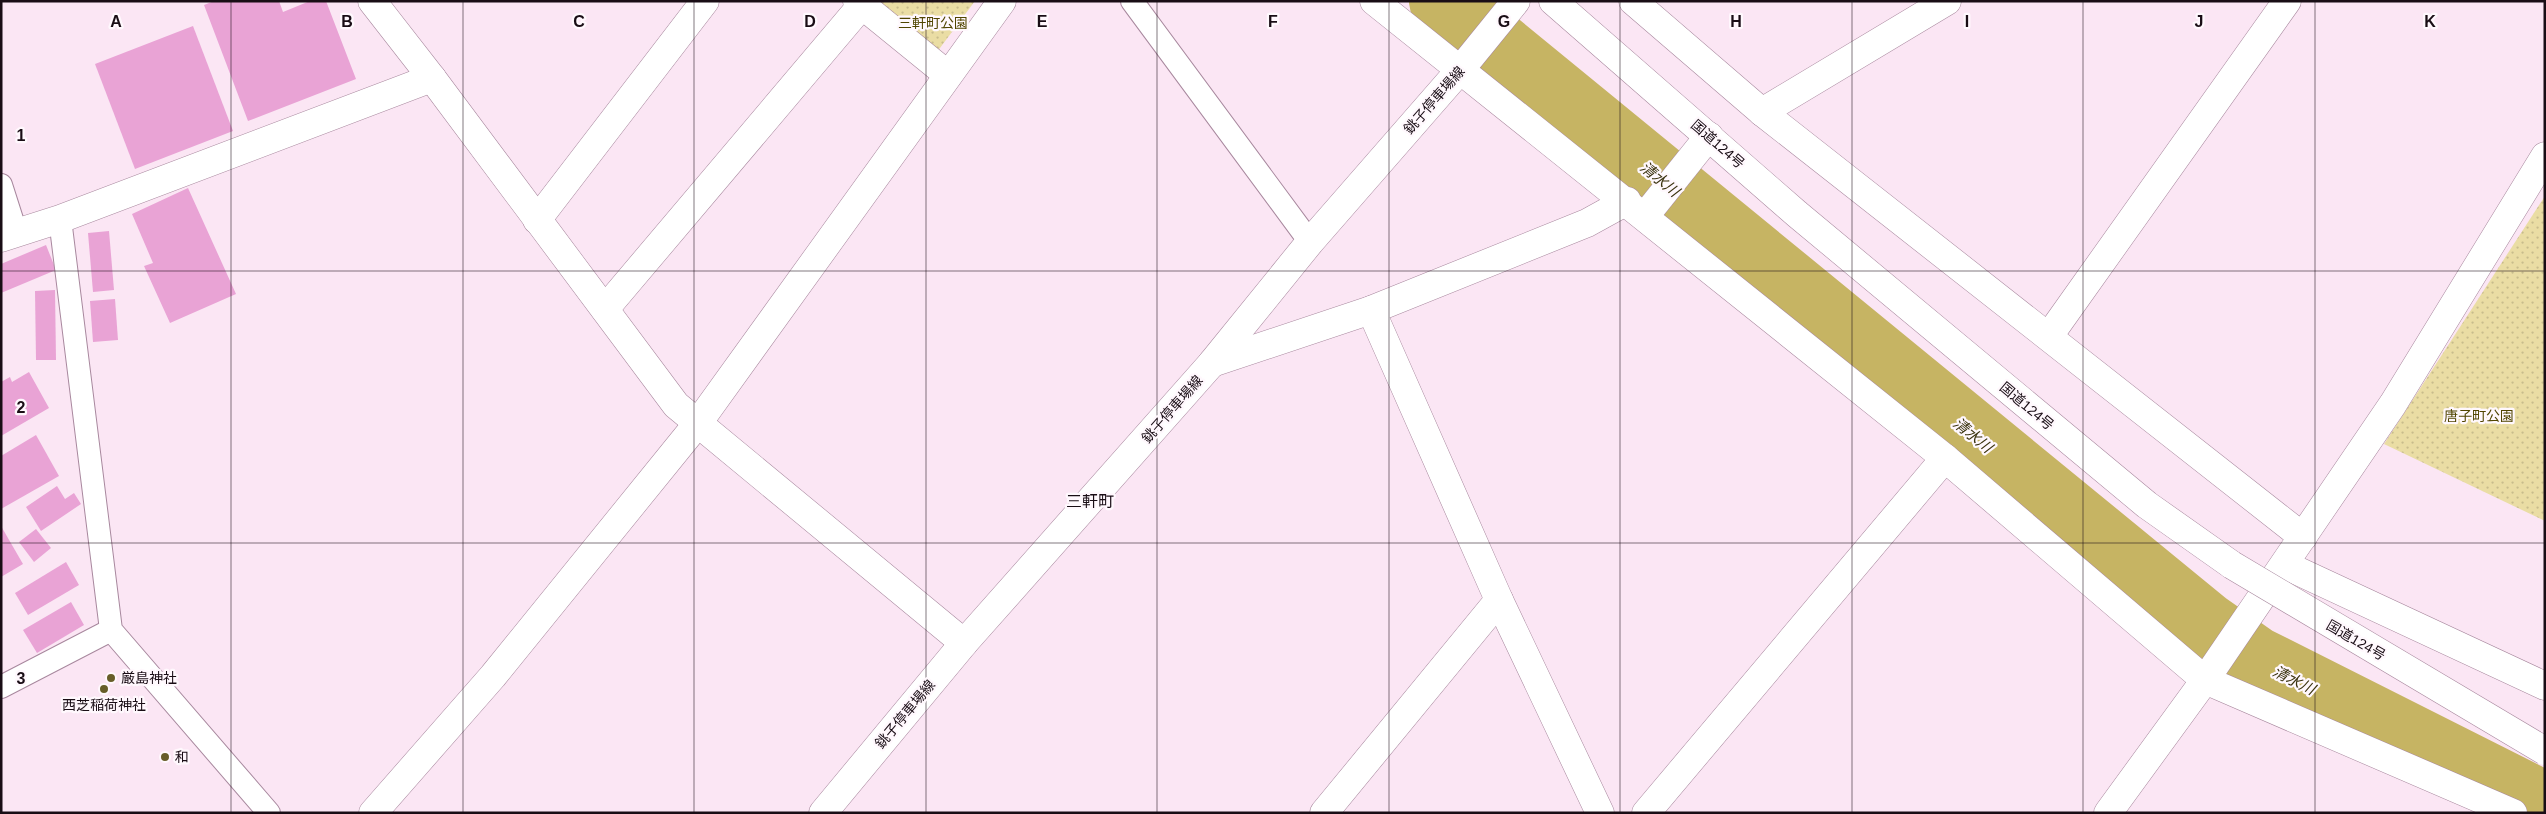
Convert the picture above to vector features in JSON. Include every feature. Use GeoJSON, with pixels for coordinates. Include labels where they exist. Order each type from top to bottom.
{"type":"FeatureCollection","features":[{"type":"Feature","properties":{"kind":"main road"},"geometry":{"type":"LineString","coordinates":[[372,1],[432,78],[676,405],[964,644]]}},
{"type":"Feature","properties":{"kind":"main road"},"geometry":{"type":"LineString","coordinates":[[537,220],[706,1]]}},
{"type":"Feature","properties":{"kind":"main road"},"geometry":{"type":"LineString","coordinates":[[374,813],[493,676],[698,423],[1002,1]]}},
{"type":"Feature","properties":{"kind":"main road"},"geometry":{"type":"LineString","coordinates":[[1374,1],[1636,208],[1945,458],[2205,680],[2513,813]]}},
{"type":"Feature","properties":{"kind":"main road","name":"銚子停車場線"},"geometry":{"type":"LineString","coordinates":[[823,813],[964,644],[1212,363],[1310,242],[1460,70],[1516,1]]}},
{"type":"Feature","properties":{"kind":"main road","name":"国道124号"},"geometry":{"type":"LineString","coordinates":[[1553,1],[1797,214],[2140,499],[2232,565],[2545,751]]}},
{"type":"Feature","properties":{"kind":"main road"},"geometry":{"type":"LineString","coordinates":[[1633,1],[1762,112],[2303,537]]}},
{"type":"Feature","properties":{"kind":"main road"},"geometry":{"type":"LineString","coordinates":[[1762,112],[1947,1]]}},
{"type":"Feature","properties":{"kind":"main road"},"geometry":{"type":"LineString","coordinates":[[2049,336],[2287,1]]}},
{"type":"Feature","properties":{"kind":"main road"},"geometry":{"type":"LineString","coordinates":[[605,309],[860,3],[948,75]]}},
{"type":"Feature","properties":{"kind":"main road"},"geometry":{"type":"LineString","coordinates":[[9,235],[60,219],[432,78]]}},
{"type":"Feature","properties":{"kind":"main road"},"geometry":{"type":"LineString","coordinates":[[1212,363],[1371,310],[1588,223],[1636,208],[1709,136]]}},
{"type":"Feature","properties":{"kind":"main road"},"geometry":{"type":"LineString","coordinates":[[2108,813],[2205,680],[2393,404],[2545,156]]}},
{"type":"Feature","properties":{"kind":"main road"},"geometry":{"type":"LineString","coordinates":[[1371,310],[1499,600],[1600,813]]}},
{"type":"Feature","properties":{"kind":"main road"},"geometry":{"type":"LineString","coordinates":[[1646,813],[1945,458]]}},
{"type":"Feature","properties":{"kind":"main road"},"geometry":{"type":"LineString","coordinates":[[2285,565],[2545,686]]}},
{"type":"Feature","properties":{"kind":"main road"},"geometry":{"type":"LineString","coordinates":[[1324,813],[1499,600]]}},
{"type":"Feature","properties":{"kind":"lane"},"geometry":{"type":"LineString","coordinates":[[1132,1],[1310,242]]}},
{"type":"Feature","properties":{"kind":"lane"},"geometry":{"type":"LineString","coordinates":[[1,185],[9,235]]}},
{"type":"Feature","properties":{"kind":"lane"},"geometry":{"type":"LineString","coordinates":[[60,219],[111,630],[269,813]]}},
{"type":"Feature","properties":{"kind":"lane"},"geometry":{"type":"LineString","coordinates":[[1,687],[111,630]]}},
{"type":"Feature","properties":{"kind":"green space","name":"三軒町公園"},"geometry":{"type":"Polygon","coordinates":[[[872,1],[975,1],[937,52],[872,1]]]}},
{"type":"Feature","properties":{"kind":"green space","name":"唐子町公園"},"geometry":{"type":"Polygon","coordinates":[[[2545,196],[2545,521],[2384,444],[2545,196]]]}},
{"type":"Feature","properties":{"kind":"building"},"geometry":{"type":"Polygon","coordinates":[[[214,1],[279,1],[283,12],[310,1],[326,1],[356,79],[248,121],[204,5],[214,1]]]}},
{"type":"Feature","properties":{"kind":"building"},"geometry":{"type":"Polygon","coordinates":[[[193,26],[233,131],[135,169],[95,64],[193,26]]]}},
{"type":"Feature","properties":{"kind":"building"},"geometry":{"type":"Polygon","coordinates":[[[188,188],[236,294],[170,323],[144,266],[153,263],[132,214],[188,188]]]}},
{"type":"Feature","properties":{"kind":"building"},"geometry":{"type":"Polygon","coordinates":[[[109,231],[114,290],[93,292],[88,233],[109,231]]]}},
{"type":"Feature","properties":{"kind":"building"},"geometry":{"type":"Polygon","coordinates":[[[46,245],[56,270],[1,293],[1,264],[46,245]]]}},
{"type":"Feature","properties":{"kind":"building"},"geometry":{"type":"Polygon","coordinates":[[[55,290],[56,360],[36,360],[35,291],[55,290]]]}},
{"type":"Feature","properties":{"kind":"building"},"geometry":{"type":"Polygon","coordinates":[[[115,299],[118,340],[93,342],[90,301],[115,299]]]}},
{"type":"Feature","properties":{"kind":"building"},"geometry":{"type":"Polygon","coordinates":[[[29,372],[49,408],[1,436],[1,382],[10,377],[12,382],[29,372]]]}},
{"type":"Feature","properties":{"kind":"building"},"geometry":{"type":"Polygon","coordinates":[[[36,435],[59,476],[1,509],[1,456],[36,435]]]}},
{"type":"Feature","properties":{"kind":"building"},"geometry":{"type":"Polygon","coordinates":[[[57,486],[65,499],[74,493],[81,504],[41,531],[26,507],[57,486]]]}},
{"type":"Feature","properties":{"kind":"building"},"geometry":{"type":"Polygon","coordinates":[[[1,526],[23,564],[1,577],[1,526]]]}},
{"type":"Feature","properties":{"kind":"building"},"geometry":{"type":"Polygon","coordinates":[[[36,529],[51,548],[34,562],[19,542],[36,529]]]}},
{"type":"Feature","properties":{"kind":"building"},"geometry":{"type":"Polygon","coordinates":[[[66,562],[79,585],[28,615],[15,593],[66,562]]]}},
{"type":"Feature","properties":{"kind":"building"},"geometry":{"type":"Polygon","coordinates":[[[71,602],[84,625],[37,653],[23,630],[71,602]]]}},
{"type":"Feature","properties":{"kind":"waterway","name":"清水川"},"geometry":{"type":"LineString","coordinates":[[1443,1],[2205,625],[2255,660],[2545,806]]}},
{"type":"Feature","properties":{"kind":"place","name":"厳島神社"},"geometry":{"type":"Point","coordinates":[111,678]}},
{"type":"Feature","properties":{"kind":"place","name":"西芝稲荷神社"},"geometry":{"type":"Point","coordinates":[104,689]}},
{"type":"Feature","properties":{"kind":"place","name":"和"},"geometry":{"type":"Point","coordinates":[165,757]}},
{"type":"Feature","properties":{"kind":"district","name":"三軒町"},"geometry":{"type":"Point","coordinates":[1090,501]}}]}
